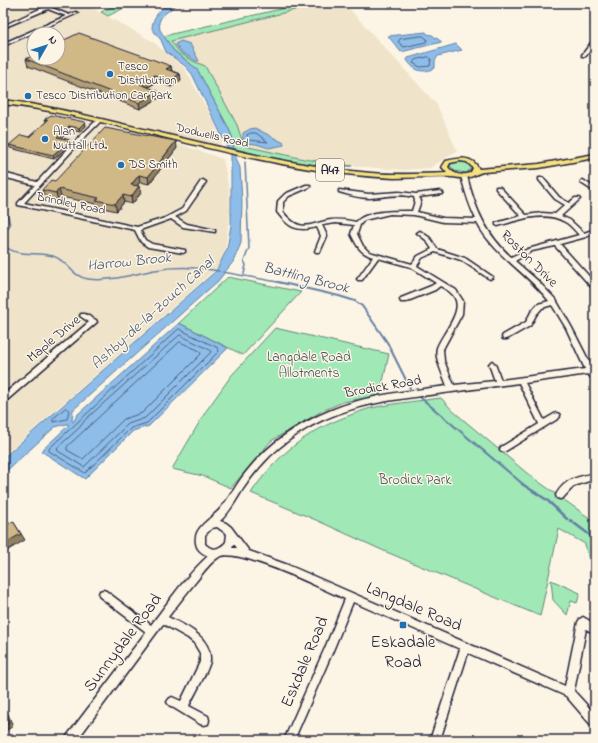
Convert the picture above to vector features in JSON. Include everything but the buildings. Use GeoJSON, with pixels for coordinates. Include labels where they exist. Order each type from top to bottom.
{"type":"FeatureCollection","features":[{"type":"Feature","properties":{"kind":"main road","name":"Dodwells Road"},"geometry":{"type":"LineString","coordinates":[[6,102],[54,110],[243,154],[319,169],[396,176],[464,176]]}},
{"type":"Feature","properties":{"kind":"main road"},"geometry":{"type":"LineString","coordinates":[[464,176],[472,175],[476,171],[499,167],[531,167],[565,163],[595,156]]}},
{"type":"Feature","properties":{"kind":"main road","name":"Dodwells Road"},"geometry":{"type":"LineString","coordinates":[[419,176],[445,167],[445,164],[451,160],[460,159],[469,161]]}},
{"type":"Feature","properties":{"kind":"main road"},"geometry":{"type":"LineString","coordinates":[[469,161],[499,167]]}},
{"type":"Feature","properties":{"kind":"main road"},"geometry":{"type":"LineString","coordinates":[[469,161],[475,165],[476,171]]}},
{"type":"Feature","properties":{"kind":"main road"},"geometry":{"type":"LineString","coordinates":[[445,167],[448,172],[455,176]]}},
{"type":"Feature","properties":{"kind":"street"},"geometry":{"type":"LineString","coordinates":[[37,3],[69,16]]}},
{"type":"Feature","properties":{"kind":"street"},"geometry":{"type":"LineString","coordinates":[[3,27],[48,7]]}},
{"type":"Feature","properties":{"kind":"street"},"geometry":{"type":"LineString","coordinates":[[4,43],[76,13]]}},
{"type":"Feature","properties":{"kind":"street"},"geometry":{"type":"LineString","coordinates":[[584,55],[595,40]]}},
{"type":"Feature","properties":{"kind":"street"},"geometry":{"type":"LineString","coordinates":[[4,43],[10,46]]}},
{"type":"Feature","properties":{"kind":"street"},"geometry":{"type":"LineString","coordinates":[[3,108],[6,102]]}},
{"type":"Feature","properties":{"kind":"street","name":"Brindley Road"},"geometry":{"type":"LineString","coordinates":[[100,120],[81,138],[20,204],[137,229]]}},
{"type":"Feature","properties":{"kind":"street"},"geometry":{"type":"LineString","coordinates":[[3,174],[39,184]]}},
{"type":"Feature","properties":{"kind":"street","name":"Roston Drive"},"geometry":{"type":"LineString","coordinates":[[464,176],[467,189],[479,221],[489,238],[535,281],[554,302],[567,323],[590,371],[595,378]]}},
{"type":"Feature","properties":{"kind":"street"},"geometry":{"type":"LineString","coordinates":[[541,180],[557,198],[570,205]]}},
{"type":"Feature","properties":{"kind":"street"},"geometry":{"type":"LineString","coordinates":[[183,251],[150,246],[143,241],[137,229],[171,217],[184,210],[203,182]]}},
{"type":"Feature","properties":{"kind":"street"},"geometry":{"type":"LineString","coordinates":[[583,182],[593,187]]}},
{"type":"Feature","properties":{"kind":"street"},"geometry":{"type":"LineString","coordinates":[[308,186],[287,195],[280,202],[280,212],[288,222],[302,229],[341,221],[357,224]]}},
{"type":"Feature","properties":{"kind":"street"},"geometry":{"type":"LineString","coordinates":[[498,188],[525,217]]}},
{"type":"Feature","properties":{"kind":"street"},"geometry":{"type":"LineString","coordinates":[[341,191],[369,196],[403,193],[416,196],[440,192]]}},
{"type":"Feature","properties":{"kind":"street"},"geometry":{"type":"LineString","coordinates":[[414,213],[418,201],[416,196]]}},
{"type":"Feature","properties":{"kind":"street"},"geometry":{"type":"LineString","coordinates":[[557,216],[577,199]]}},
{"type":"Feature","properties":{"kind":"street"},"geometry":{"type":"LineString","coordinates":[[452,389],[441,361],[440,349],[459,314],[460,301],[454,292],[413,266],[367,253],[361,247],[354,234],[357,224],[362,219],[376,214],[390,212],[414,213],[443,220],[479,221]]}},
{"type":"Feature","properties":{"kind":"street"},"geometry":{"type":"LineString","coordinates":[[498,224],[542,214],[557,216],[568,221],[584,236]]}},
{"type":"Feature","properties":{"kind":"street"},"geometry":{"type":"LineString","coordinates":[[171,217],[185,226],[213,231]]}},
{"type":"Feature","properties":{"kind":"street"},"geometry":{"type":"LineString","coordinates":[[318,251],[324,236],[319,225]]}},
{"type":"Feature","properties":{"kind":"street"},"geometry":{"type":"LineString","coordinates":[[511,260],[530,250],[584,236],[595,231]]}},
{"type":"Feature","properties":{"kind":"street"},"geometry":{"type":"LineString","coordinates":[[420,233],[428,239],[435,250]]}},
{"type":"Feature","properties":{"kind":"street"},"geometry":{"type":"LineString","coordinates":[[556,243],[595,287]]}},
{"type":"Feature","properties":{"kind":"street"},"geometry":{"type":"LineString","coordinates":[[413,266],[420,257],[435,250],[463,258],[490,277]]}},
{"type":"Feature","properties":{"kind":"street"},"geometry":{"type":"LineString","coordinates":[[360,279],[377,256]]}},
{"type":"Feature","properties":{"kind":"street"},"geometry":{"type":"LineString","coordinates":[[403,300],[433,288],[441,283]]}},
{"type":"Feature","properties":{"kind":"street"},"geometry":{"type":"LineString","coordinates":[[505,337],[528,324],[532,314],[540,306],[554,302]]}},
{"type":"Feature","properties":{"kind":"street","name":"Maple Drive"},"geometry":{"type":"LineString","coordinates":[[3,399],[94,322],[83,316]]}},
{"type":"Feature","properties":{"kind":"street"},"geometry":{"type":"LineString","coordinates":[[492,364],[499,383]]}},
{"type":"Feature","properties":{"kind":"street","name":"Brodick Road"},"geometry":{"type":"LineString","coordinates":[[209,525],[216,521],[223,513],[244,480],[274,447],[320,417],[336,409],[366,400],[590,371]]}},
{"type":"Feature","properties":{"kind":"street"},"geometry":{"type":"LineString","coordinates":[[521,381],[543,425]]}},
{"type":"Feature","properties":{"kind":"street"},"geometry":{"type":"LineString","coordinates":[[504,449],[556,416]]}},
{"type":"Feature","properties":{"kind":"street"},"geometry":{"type":"LineString","coordinates":[[560,495],[571,483],[595,476]]}},
{"type":"Feature","properties":{"kind":"street","name":"Brodick Road"},"geometry":{"type":"LineString","coordinates":[[222,524],[221,519],[223,513]]}},
{"type":"Feature","properties":{"kind":"street"},"geometry":{"type":"LineString","coordinates":[[222,524],[228,528],[231,533],[230,544],[220,552],[207,552],[201,546],[199,541],[201,532],[209,525],[222,524]]}},
{"type":"Feature","properties":{"kind":"street","name":"Langdale Road"},"geometry":{"type":"LineString","coordinates":[[231,533],[247,553]]}},
{"type":"Feature","properties":{"kind":"street","name":"Langdale Road"},"geometry":{"type":"LineString","coordinates":[[220,552],[237,551],[247,553],[465,646],[569,693]]}},
{"type":"Feature","properties":{"kind":"street","name":"Sunnydale Road"},"geometry":{"type":"LineString","coordinates":[[203,566],[207,552]]}},
{"type":"Feature","properties":{"kind":"street","name":"Sunnydale Road"},"geometry":{"type":"LineString","coordinates":[[71,740],[178,596],[203,566],[220,552]]}},
{"type":"Feature","properties":{"kind":"street"},"geometry":{"type":"LineString","coordinates":[[104,594],[152,631]]}},
{"type":"Feature","properties":{"kind":"street","name":"Eskdale Road"},"geometry":{"type":"LineString","coordinates":[[289,740],[329,650],[350,597]]}},
{"type":"Feature","properties":{"kind":"street"},"geometry":{"type":"LineString","coordinates":[[162,619],[193,635],[202,646],[206,654],[205,662],[183,708]]}},
{"type":"Feature","properties":{"kind":"street"},"geometry":{"type":"LineString","coordinates":[[595,629],[583,622],[569,693],[595,721]]}},
{"type":"Feature","properties":{"kind":"street"},"geometry":{"type":"LineString","coordinates":[[435,740],[465,646]]}},
{"type":"Feature","properties":{"kind":"street"},"geometry":{"type":"LineString","coordinates":[[172,702],[204,720]]}},
{"type":"Feature","properties":{"kind":"shaded area"},"geometry":{"type":"Polygon","coordinates":[[[3,3],[83,3],[152,41],[185,69],[213,120],[222,142],[218,145],[3,98],[3,3]]]}},
{"type":"Feature","properties":{"kind":"shaded area"},"geometry":{"type":"Polygon","coordinates":[[[323,3],[344,3],[437,105],[457,151],[430,168],[403,170],[352,166],[304,159],[244,146],[237,125],[205,67],[180,53],[171,40],[323,3]]]}},
{"type":"Feature","properties":{"kind":"shaded area"},"geometry":{"type":"Polygon","coordinates":[[[3,107],[25,109],[173,142],[223,159],[229,189],[230,211],[225,250],[216,269],[3,456],[3,107]]]}},
{"type":"Feature","properties":{"kind":"green space"},"geometry":{"type":"Polygon","coordinates":[[[121,3],[134,3],[108,16],[101,12],[121,3]]]}},
{"type":"Feature","properties":{"kind":"green space"},"geometry":{"type":"Polygon","coordinates":[[[307,3],[323,3],[171,41],[180,53],[205,66],[237,125],[244,146],[304,159],[352,166],[292,162],[233,148],[234,141],[228,127],[197,69],[174,51],[163,36],[307,3]]]}},
{"type":"Feature","properties":{"kind":"green space"},"geometry":{"type":"Polygon","coordinates":[[[456,160],[467,162],[472,168],[466,173],[454,171],[450,165],[456,160]]]}},
{"type":"Feature","properties":{"kind":"green space"},"geometry":{"type":"Polygon","coordinates":[[[228,277],[301,292],[243,355],[179,323],[228,277]]]}},
{"type":"Feature","properties":{"kind":"green space","name":"Langdale Road Allotments"},"geometry":{"type":"Polygon","coordinates":[[[275,328],[389,354],[380,395],[343,402],[322,411],[271,441],[231,488],[203,476],[172,469],[206,411],[231,376],[275,328]]]}},
{"type":"Feature","properties":{"kind":"green space","name":"Brodick Park"},"geometry":{"type":"Polygon","coordinates":[[[441,398],[453,411],[528,474],[595,522],[595,563],[589,560],[585,544],[559,529],[540,616],[384,551],[316,520],[251,493],[271,467],[282,456],[305,437],[318,429],[371,408],[397,403],[441,398]]]}},
{"type":"Feature","properties":{"kind":"green space"},"geometry":{"type":"Polygon","coordinates":[[[551,580],[580,593],[577,603],[571,601],[567,615],[553,600],[551,580]]]}},
{"type":"Feature","properties":{"kind":"water"},"geometry":{"type":"Polygon","coordinates":[[[169,3],[178,3],[162,16],[159,22],[160,30],[174,51],[197,69],[234,141],[233,148],[240,168],[242,201],[241,243],[233,262],[218,281],[73,410],[72,421],[73,422],[78,414],[179,323],[228,348],[149,426],[133,431],[85,479],[41,451],[69,425],[67,424],[55,427],[3,474],[3,458],[216,271],[227,249],[231,225],[231,155],[192,74],[185,66],[166,52],[161,40],[152,29],[155,17],[169,3]]]}},
{"type":"Feature","properties":{"kind":"water"},"geometry":{"type":"Polygon","coordinates":[[[426,32],[442,42],[401,52],[388,36],[426,32]]]}},
{"type":"Feature","properties":{"kind":"water"},"geometry":{"type":"Polygon","coordinates":[[[181,41],[190,44],[199,61],[196,61],[181,52],[175,44],[181,41]]]}},
{"type":"Feature","properties":{"kind":"water"},"geometry":{"type":"Polygon","coordinates":[[[456,44],[462,50],[438,56],[435,61],[435,68],[431,70],[423,71],[416,69],[407,60],[408,58],[456,44]]]}},
{"type":"Feature","properties":{"kind":"water"},"geometry":{"type":"Polygon","coordinates":[[[255,128],[284,143],[284,145],[269,148],[243,141],[243,133],[255,128]]]}},
{"type":"Feature","properties":{"kind":"waterway"},"geometry":{"type":"LineString","coordinates":[[244,274],[246,265],[244,261],[249,248],[245,162]]}},
{"type":"Feature","properties":{"kind":"waterway","name":"Harrow Brook"},"geometry":{"type":"LineString","coordinates":[[3,209],[8,217],[10,225],[3,234]]}},
{"type":"Feature","properties":{"kind":"waterway","name":"Harrow Brook"},"geometry":{"type":"LineString","coordinates":[[3,245],[15,252],[53,256],[62,261],[82,278],[96,280],[113,279],[171,268],[195,268],[219,271]]}},
{"type":"Feature","properties":{"kind":"waterway","name":"Battling Brook"},"geometry":{"type":"LineString","coordinates":[[223,272],[280,282]]}},
{"type":"Feature","properties":{"kind":"waterway","name":"Battling Brook"},"geometry":{"type":"LineString","coordinates":[[280,282],[339,296],[355,301],[362,306],[387,342],[410,388]]}},
{"type":"Feature","properties":{"kind":"waterway","name":"Battling Brook"},"geometry":{"type":"LineString","coordinates":[[421,398],[524,485]]}},
{"type":"Feature","properties":{"kind":"waterway","name":"Battling Brook"},"geometry":{"type":"LineString","coordinates":[[522,484],[547,500],[567,519]]}},
{"type":"Feature","properties":{"kind":"waterway","name":"Battling Brook"},"geometry":{"type":"LineString","coordinates":[[570,520],[595,539]]}},
{"type":"Feature","properties":{"kind":"place","name":"Tesco Distribution"},"geometry":{"type":"Point","coordinates":[110,74]}},
{"type":"Feature","properties":{"kind":"place","name":"Tesco Distribution Car Park"},"geometry":{"type":"Point","coordinates":[28,96]}},
{"type":"Feature","properties":{"kind":"place","name":"Alan Nuttall Ltd."},"geometry":{"type":"Point","coordinates":[45,139]}},
{"type":"Feature","properties":{"kind":"place","name":"DS Smith"},"geometry":{"type":"Point","coordinates":[121,165]}},
{"type":"Feature","properties":{"kind":"place","name":"Eskadale Road"},"geometry":{"type":"Point","coordinates":[403,625]}},
{"type":"Feature","properties":{"kind":"water label","name":"Ashby-de-la-Zouch Canal"},"geometry":{"type":"Point","coordinates":[153,313]}}]}
